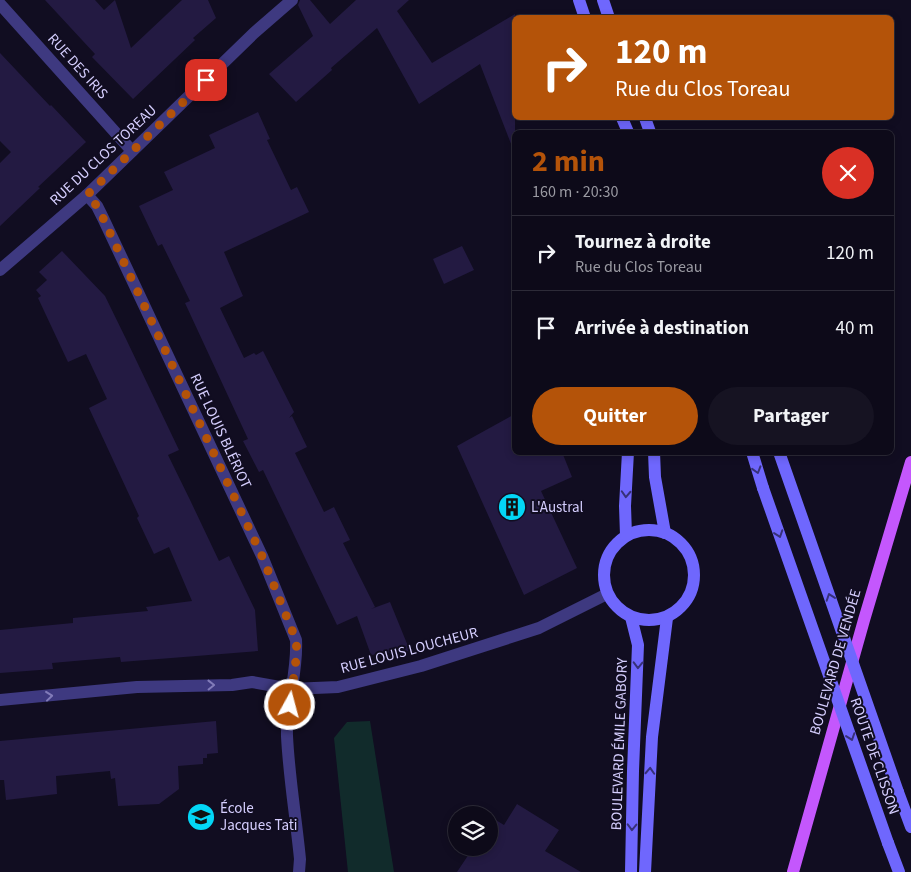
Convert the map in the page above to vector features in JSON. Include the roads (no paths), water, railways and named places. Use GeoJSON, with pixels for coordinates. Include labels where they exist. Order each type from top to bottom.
{"type":"FeatureCollection","features":[{"type":"Feature","properties":{"kind":"main road"},"geometry":{"type":"LineString","coordinates":[[579,0],[584,15]]}},
{"type":"Feature","properties":{"kind":"main road"},"geometry":{"type":"LineString","coordinates":[[603,0],[608,15]]}},
{"type":"Feature","properties":{"kind":"main road"},"geometry":{"type":"LineString","coordinates":[[626,535],[625,506],[628,455]]}},
{"type":"Feature","properties":{"kind":"main road"},"geometry":{"type":"LineString","coordinates":[[654,455],[655,477],[665,533]]}},
{"type":"Feature","properties":{"kind":"main road","name":"ROUTE DE CLISSON"},"geometry":{"type":"LineString","coordinates":[[753,455],[899,872]]}},
{"type":"Feature","properties":{"kind":"main road","name":"ROUTE DE CLISSON"},"geometry":{"type":"LineString","coordinates":[[780,455],[911,827]]}},
{"type":"Feature","properties":{"kind":"main road","name":"BOULEVARD DE VENDÉE"},"geometry":{"type":"LineString","coordinates":[[793,872],[911,462]]}},
{"type":"Feature","properties":{"kind":"main road"},"geometry":{"type":"LineString","coordinates":[[652,529],[665,533],[677,539],[686,549],[692,561],[694,574],[692,588],[687,600],[667,618],[649,621],[631,617],[616,607],[606,594],[604,572],[609,554],[626,535],[639,530],[652,529]]}},
{"type":"Feature","properties":{"kind":"main road","name":"BOULEVARD ÉMILE GABORY"},"geometry":{"type":"LineString","coordinates":[[631,617],[638,645],[631,872]]}},
{"type":"Feature","properties":{"kind":"main road","name":"BOULEVARD ÉMILE GABORY"},"geometry":{"type":"LineString","coordinates":[[645,872],[652,737],[667,618]]}},
{"type":"Feature","properties":{"kind":"street","name":"RUE DU CLOS TOREAU"},"geometry":{"type":"LineString","coordinates":[[0,270],[87,195],[254,33],[292,0]]}},
{"type":"Feature","properties":{"kind":"street","name":"RUE DES IRIS"},"geometry":{"type":"LineString","coordinates":[[0,4],[132,151]]}},
{"type":"Feature","properties":{"kind":"street","name":"RUE LOUIS BLÉRIOT"},"geometry":{"type":"LineString","coordinates":[[87,195],[97,206],[269,573],[296,640],[297,652],[291,689],[287,735],[300,859],[299,872]]}},
{"type":"Feature","properties":{"kind":"street","name":"RUE LOUIS LOUCHEUR"},"geometry":{"type":"LineString","coordinates":[[0,700],[137,686],[232,685],[252,682],[291,689],[338,687],[421,666],[539,628],[606,594]]}},
{"type":"Feature","properties":{"kind":"place","name":"L'Austral"},"geometry":{"type":"Point","coordinates":[512,507]}},
{"type":"Feature","properties":{"kind":"place","name":"École Jacques Tati"},"geometry":{"type":"Point","coordinates":[201,817]}}]}
